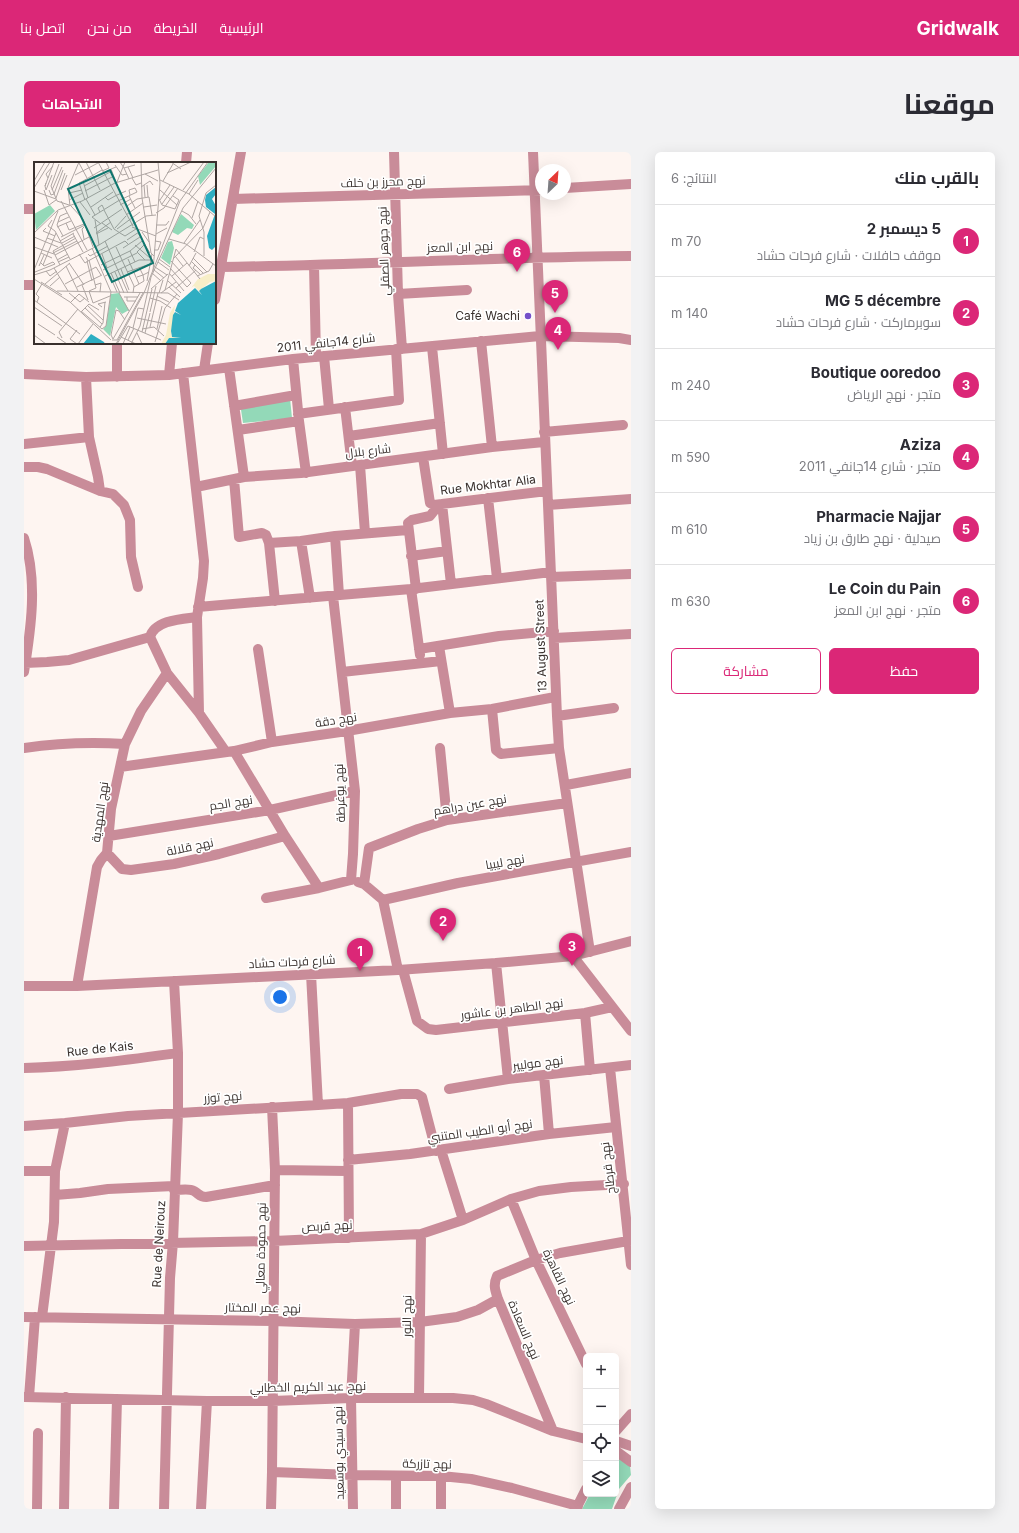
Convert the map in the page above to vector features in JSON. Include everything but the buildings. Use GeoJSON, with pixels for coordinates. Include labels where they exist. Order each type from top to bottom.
{"type":"FeatureCollection","features":[{"type":"Feature","properties":{"kind":"street"},"geometry":{"type":"LineString","coordinates":[[186,162],[187,152]]}},
{"type":"Feature","properties":{"kind":"street"},"geometry":{"type":"LineString","coordinates":[[216,290],[241,152]]}},
{"type":"Feature","properties":{"kind":"street","name":"نهج جوهر الصقلي"},"geometry":{"type":"LineString","coordinates":[[346,407],[398,400],[399,349],[394,152]]}},
{"type":"Feature","properties":{"kind":"street","name":"13 August Street"},"geometry":{"type":"LineString","coordinates":[[533,152],[535,167]]}},
{"type":"Feature","properties":{"kind":"street"},"geometry":{"type":"LineString","coordinates":[[571,188],[631,184]]}},
{"type":"Feature","properties":{"kind":"street","name":"نهج محرز بن خلف"},"geometry":{"type":"LineString","coordinates":[[233,199],[535,190]]}},
{"type":"Feature","properties":{"kind":"street","name":"13 August Street"},"geometry":{"type":"LineString","coordinates":[[538,200],[540,336],[559,748],[566,785],[567,803],[590,952]]}},
{"type":"Feature","properties":{"kind":"street","name":"نهج ابن المعز"},"geometry":{"type":"LineString","coordinates":[[221,267],[538,257],[631,256]]}},
{"type":"Feature","properties":{"kind":"street"},"geometry":{"type":"LineString","coordinates":[[314,265],[320,357],[329,409]]}},
{"type":"Feature","properties":{"kind":"street"},"geometry":{"type":"LineString","coordinates":[[24,285],[34,286]]}},
{"type":"Feature","properties":{"kind":"street"},"geometry":{"type":"LineString","coordinates":[[398,294],[467,290]]}},
{"type":"Feature","properties":{"kind":"street","name":"شارع 14جانفي 2011"},"geometry":{"type":"LineString","coordinates":[[24,374],[86,377],[169,375],[292,359],[540,336],[619,338],[631,340]]}},
{"type":"Feature","properties":{"kind":"street"},"geometry":{"type":"LineString","coordinates":[[481,341],[492,447]]}},
{"type":"Feature","properties":{"kind":"street"},"geometry":{"type":"LineString","coordinates":[[117,344],[117,377]]}},
{"type":"Feature","properties":{"kind":"street"},"geometry":{"type":"LineString","coordinates":[[169,375],[172,344]]}},
{"type":"Feature","properties":{"kind":"street"},"geometry":{"type":"LineString","coordinates":[[204,370],[208,344]]}},
{"type":"Feature","properties":{"kind":"street"},"geometry":{"type":"LineString","coordinates":[[432,347],[443,454]]}},
{"type":"Feature","properties":{"kind":"street"},"geometry":{"type":"LineString","coordinates":[[292,359],[306,473]]}},
{"type":"Feature","properties":{"kind":"street"},"geometry":{"type":"LineString","coordinates":[[228,368],[238,430],[239,537],[262,534],[266,535],[269,543],[275,601]]}},
{"type":"Feature","properties":{"kind":"street"},"geometry":{"type":"LineString","coordinates":[[183,373],[204,561],[201,595],[197,612],[199,713]]}},
{"type":"Feature","properties":{"kind":"street"},"geometry":{"type":"LineString","coordinates":[[86,377],[89,437],[100,491]]}},
{"type":"Feature","properties":{"kind":"street"},"geometry":{"type":"LineString","coordinates":[[234,406],[296,395]]}},
{"type":"Feature","properties":{"kind":"street"},"geometry":{"type":"LineString","coordinates":[[238,430],[329,409],[346,407],[348,436],[356,466],[365,533]]}},
{"type":"Feature","properties":{"kind":"street"},"geometry":{"type":"LineString","coordinates":[[348,436],[440,424]]}},
{"type":"Feature","properties":{"kind":"street","name":"شارع بلال"},"geometry":{"type":"LineString","coordinates":[[196,487],[239,478],[306,473],[492,447],[544,437],[623,425]]}},
{"type":"Feature","properties":{"kind":"street"},"geometry":{"type":"LineString","coordinates":[[24,444],[89,437]]}},
{"type":"Feature","properties":{"kind":"street","name":"Rue Mokhtar Alia"},"geometry":{"type":"LineString","coordinates":[[423,457],[430,503],[438,504],[547,491]]}},
{"type":"Feature","properties":{"kind":"street"},"geometry":{"type":"LineString","coordinates":[[24,468],[38,467],[100,491],[113,494],[124,505],[130,520],[131,557],[138,587]]}},
{"type":"Feature","properties":{"kind":"street"},"geometry":{"type":"LineString","coordinates":[[488,498],[497,578]]}},
{"type":"Feature","properties":{"kind":"street"},"geometry":{"type":"LineString","coordinates":[[548,505],[631,499]]}},
{"type":"Feature","properties":{"kind":"street"},"geometry":{"type":"LineString","coordinates":[[422,663],[419,649],[408,523],[412,520],[430,516],[433,514],[438,504]]}},
{"type":"Feature","properties":{"kind":"street"},"geometry":{"type":"LineString","coordinates":[[438,504],[447,551],[451,584]]}},
{"type":"Feature","properties":{"kind":"street"},"geometry":{"type":"LineString","coordinates":[[269,543],[408,530]]}},
{"type":"Feature","properties":{"kind":"street","name":"نهج يوغرطة"},"geometry":{"type":"LineString","coordinates":[[335,536],[336,596],[347,731],[353,766],[355,791],[351,880]]}},
{"type":"Feature","properties":{"kind":"street"},"geometry":{"type":"LineString","coordinates":[[24,538],[30,562],[25,662],[69,660],[150,637]]}},
{"type":"Feature","properties":{"kind":"street"},"geometry":{"type":"LineString","coordinates":[[301,541],[310,598]]}},
{"type":"Feature","properties":{"kind":"street"},"geometry":{"type":"LineString","coordinates":[[411,556],[447,551]]}},
{"type":"Feature","properties":{"kind":"street"},"geometry":{"type":"LineString","coordinates":[[319,888],[284,836],[270,810],[230,752],[167,673],[150,637],[155,627],[197,612],[275,601],[414,589],[497,578],[551,575],[631,574]]}},
{"type":"Feature","properties":{"kind":"street"},"geometry":{"type":"LineString","coordinates":[[419,649],[498,636],[631,634]]}},
{"type":"Feature","properties":{"kind":"street"},"geometry":{"type":"LineString","coordinates":[[439,646],[450,713]]}},
{"type":"Feature","properties":{"kind":"street"},"geometry":{"type":"LineString","coordinates":[[258,649],[272,742]]}},
{"type":"Feature","properties":{"kind":"street"},"geometry":{"type":"LineString","coordinates":[[342,672],[441,661]]}},
{"type":"Feature","properties":{"kind":"street","name":"نهج المهدية"},"geometry":{"type":"LineString","coordinates":[[77,986],[97,867],[106,852],[111,809],[125,744],[141,712],[167,673]]}},
{"type":"Feature","properties":{"kind":"street","name":"نهج دقة"},"geometry":{"type":"LineString","coordinates":[[120,767],[230,752],[272,742],[347,731],[450,713],[492,709],[556,697]]}},
{"type":"Feature","properties":{"kind":"street"},"geometry":{"type":"LineString","coordinates":[[557,716],[614,708]]}},
{"type":"Feature","properties":{"kind":"street"},"geometry":{"type":"LineString","coordinates":[[492,709],[496,750],[498,753],[501,754],[559,748]]}},
{"type":"Feature","properties":{"kind":"street"},"geometry":{"type":"LineString","coordinates":[[24,748],[50,744],[125,744]]}},
{"type":"Feature","properties":{"kind":"street"},"geometry":{"type":"LineString","coordinates":[[440,748],[447,820]]}},
{"type":"Feature","properties":{"kind":"street"},"geometry":{"type":"LineString","coordinates":[[566,785],[631,772]]}},
{"type":"Feature","properties":{"kind":"street","name":"نهج الجم"},"geometry":{"type":"LineString","coordinates":[[109,836],[270,810],[355,791]]}},
{"type":"Feature","properties":{"kind":"street","name":"نهج عين دراهم"},"geometry":{"type":"LineString","coordinates":[[353,854],[418,829],[447,820],[567,803]]}},
{"type":"Feature","properties":{"kind":"street","name":"نهج قلالة"},"geometry":{"type":"LineString","coordinates":[[106,852],[122,869],[131,870],[174,864],[219,854],[284,836]]}},
{"type":"Feature","properties":{"kind":"street"},"geometry":{"type":"LineString","coordinates":[[364,884],[369,848]]}},
{"type":"Feature","properties":{"kind":"street","name":"نهج ليبيا"},"geometry":{"type":"LineString","coordinates":[[383,900],[458,883],[577,863],[631,852]]}},
{"type":"Feature","properties":{"kind":"street"},"geometry":{"type":"LineString","coordinates":[[266,898],[351,880],[364,884],[383,900],[400,970]]}},
{"type":"Feature","properties":{"kind":"street","name":"شارع فرحات حشاد"},"geometry":{"type":"LineString","coordinates":[[24,986],[77,986],[400,970],[496,963],[573,956],[631,941]]}},
{"type":"Feature","properties":{"kind":"street"},"geometry":{"type":"LineString","coordinates":[[573,956],[631,1031]]}},
{"type":"Feature","properties":{"kind":"street"},"geometry":{"type":"LineString","coordinates":[[496,963],[508,1079]]}},
{"type":"Feature","properties":{"kind":"street","name":"نهج الطاهر بن عاشور"},"geometry":{"type":"LineString","coordinates":[[400,970],[417,1021],[428,1029],[436,1030],[502,1023],[585,1013],[612,1007]]}},
{"type":"Feature","properties":{"kind":"street"},"geometry":{"type":"LineString","coordinates":[[311,974],[318,1105]]}},
{"type":"Feature","properties":{"kind":"street","name":"Rue de Neirouz"},"geometry":{"type":"LineString","coordinates":[[164,1509],[170,1278],[173,1242],[178,1113],[178,1053],[174,981]]}},
{"type":"Feature","properties":{"kind":"street"},"geometry":{"type":"LineString","coordinates":[[585,1013],[590,1070]]}},
{"type":"Feature","properties":{"kind":"street","name":"Rue de Kais"},"geometry":{"type":"LineString","coordinates":[[24,1068],[103,1063],[178,1053]]}},
{"type":"Feature","properties":{"kind":"street","name":"نهج موليير"},"geometry":{"type":"LineString","coordinates":[[449,1089],[508,1079],[631,1065]]}},
{"type":"Feature","properties":{"kind":"street","name":"نهج قرطاج"},"geometry":{"type":"LineString","coordinates":[[610,1068],[624,1184],[631,1266]]}},
{"type":"Feature","properties":{"kind":"street"},"geometry":{"type":"LineString","coordinates":[[544,1075],[549,1134]]}},
{"type":"Feature","properties":{"kind":"street","name":"نهج توزر"},"geometry":{"type":"LineString","coordinates":[[24,1126],[65,1124],[128,1116],[348,1103],[401,1094],[417,1094],[422,1097],[439,1150]]}},
{"type":"Feature","properties":{"kind":"street"},"geometry":{"type":"LineString","coordinates":[[348,1103],[349,1238]]}},
{"type":"Feature","properties":{"kind":"street","name":"نهج حمودة معالي"},"geometry":{"type":"LineString","coordinates":[[270,1509],[272,1472],[272,1321],[275,1170],[272,1107]]}},
{"type":"Feature","properties":{"kind":"street"},"geometry":{"type":"LineString","coordinates":[[26,1397],[54,1222],[55,1171],[65,1124]]}},
{"type":"Feature","properties":{"kind":"street","name":"نهج أبو الطيب المتنبي"},"geometry":{"type":"LineString","coordinates":[[348,1160],[439,1150],[549,1134],[616,1127]]}},
{"type":"Feature","properties":{"kind":"street"},"geometry":{"type":"LineString","coordinates":[[439,1150],[463,1220]]}},
{"type":"Feature","properties":{"kind":"street"},"geometry":{"type":"LineString","coordinates":[[275,1170],[348,1171]]}},
{"type":"Feature","properties":{"kind":"street"},"geometry":{"type":"LineString","coordinates":[[24,1171],[55,1171]]}},
{"type":"Feature","properties":{"kind":"street","name":"نهج قربص"},"geometry":{"type":"LineString","coordinates":[[24,1246],[274,1241],[421,1234],[463,1220],[511,1199],[539,1191],[570,1187],[624,1184]]}},
{"type":"Feature","properties":{"kind":"street"},"geometry":{"type":"LineString","coordinates":[[55,1195],[80,1194],[108,1189],[174,1188],[188,1189],[194,1191],[201,1197],[206,1197],[274,1185]]}},
{"type":"Feature","properties":{"kind":"street","name":"نهج القاهرة"},"geometry":{"type":"LineString","coordinates":[[511,1199],[536,1260],[583,1358]]}},
{"type":"Feature","properties":{"kind":"street","name":"نهج النور"},"geometry":{"type":"LineString","coordinates":[[419,1398],[421,1234]]}},
{"type":"Feature","properties":{"kind":"street"},"geometry":{"type":"LineString","coordinates":[[536,1260],[560,1253],[628,1241]]}},
{"type":"Feature","properties":{"kind":"street","name":"نهج السعادة"},"geometry":{"type":"LineString","coordinates":[[536,1260],[497,1276],[494,1282],[494,1288],[553,1431]]}},
{"type":"Feature","properties":{"kind":"street","name":"نهج عمر المختار"},"geometry":{"type":"LineString","coordinates":[[24,1317],[272,1321],[355,1324],[420,1322],[457,1317],[478,1310],[498,1299]]}},
{"type":"Feature","properties":{"kind":"street","name":"نهج سيدي بوسعيد"},"geometry":{"type":"LineString","coordinates":[[353,1509],[351,1398],[355,1324]]}},
{"type":"Feature","properties":{"kind":"street","name":"نهج عبد الكريم الخطابي"},"geometry":{"type":"LineString","coordinates":[[26,1397],[166,1401],[453,1398],[473,1400],[486,1404],[553,1431],[583,1438]]}},
{"type":"Feature","properties":{"kind":"street"},"geometry":{"type":"LineString","coordinates":[[64,1509],[66,1397]]}},
{"type":"Feature","properties":{"kind":"street"},"geometry":{"type":"LineString","coordinates":[[114,1509],[118,1399]]}},
{"type":"Feature","properties":{"kind":"street"},"geometry":{"type":"LineString","coordinates":[[201,1509],[207,1401]]}},
{"type":"Feature","properties":{"kind":"street"},"geometry":{"type":"LineString","coordinates":[[619,1425],[631,1414]]}},
{"type":"Feature","properties":{"kind":"street"},"geometry":{"type":"LineString","coordinates":[[37,1509],[38,1433]]}},
{"type":"Feature","properties":{"kind":"street"},"geometry":{"type":"LineString","coordinates":[[619,1443],[631,1446]]}},
{"type":"Feature","properties":{"kind":"street"},"geometry":{"type":"LineString","coordinates":[[619,1453],[631,1462]]}},
{"type":"Feature","properties":{"kind":"street","name":"نهج تازركة"},"geometry":{"type":"LineString","coordinates":[[272,1472],[441,1476],[471,1479],[512,1488],[577,1507]]}},
{"type":"Feature","properties":{"kind":"street"},"geometry":{"type":"LineString","coordinates":[[396,1476],[396,1509]]}},
{"type":"Feature","properties":{"kind":"street"},"geometry":{"type":"LineString","coordinates":[[441,1476],[441,1509]]}},
{"type":"Feature","properties":{"kind":"street"},"geometry":{"type":"LineString","coordinates":[[619,1509],[631,1487]]}},
{"type":"Feature","properties":{"kind":"street"},"geometry":{"type":"LineString","coordinates":[[577,1507],[583,1495]]}},
{"type":"Feature","properties":{"kind":"green space"},"geometry":{"type":"Polygon","coordinates":[[[290,398],[292,418],[243,423],[240,403],[290,398]]]}},
{"type":"Feature","properties":{"kind":"green space"},"geometry":{"type":"Polygon","coordinates":[[[619,1456],[630,1465],[631,1475],[619,1489],[619,1456]]]}},
{"type":"Feature","properties":{"kind":"green space"},"geometry":{"type":"Polygon","coordinates":[[[588,1497],[616,1497],[612,1509],[582,1509],[588,1497]]]}},
{"type":"Feature","properties":{"kind":"place","name":"Le Coin du Pain"},"geometry":{"type":"Point","coordinates":[517,272]}},
{"type":"Feature","properties":{"kind":"place","name":"Pharmacie Najjar"},"geometry":{"type":"Point","coordinates":[555,313]}},
{"type":"Feature","properties":{"kind":"place","name":"Café Wachi"},"geometry":{"type":"Point","coordinates":[528,316]}},
{"type":"Feature","properties":{"kind":"place","name":"Aziza"},"geometry":{"type":"Point","coordinates":[558,350]}},
{"type":"Feature","properties":{"kind":"place","name":"MG 5 décembre"},"geometry":{"type":"Point","coordinates":[443,941]}},
{"type":"Feature","properties":{"kind":"place","name":"Boutique ooredoo"},"geometry":{"type":"Point","coordinates":[572,966]}},
{"type":"Feature","properties":{"kind":"place","name":"5 ديسمبر 2"},"geometry":{"type":"Point","coordinates":[360,971]}}]}
